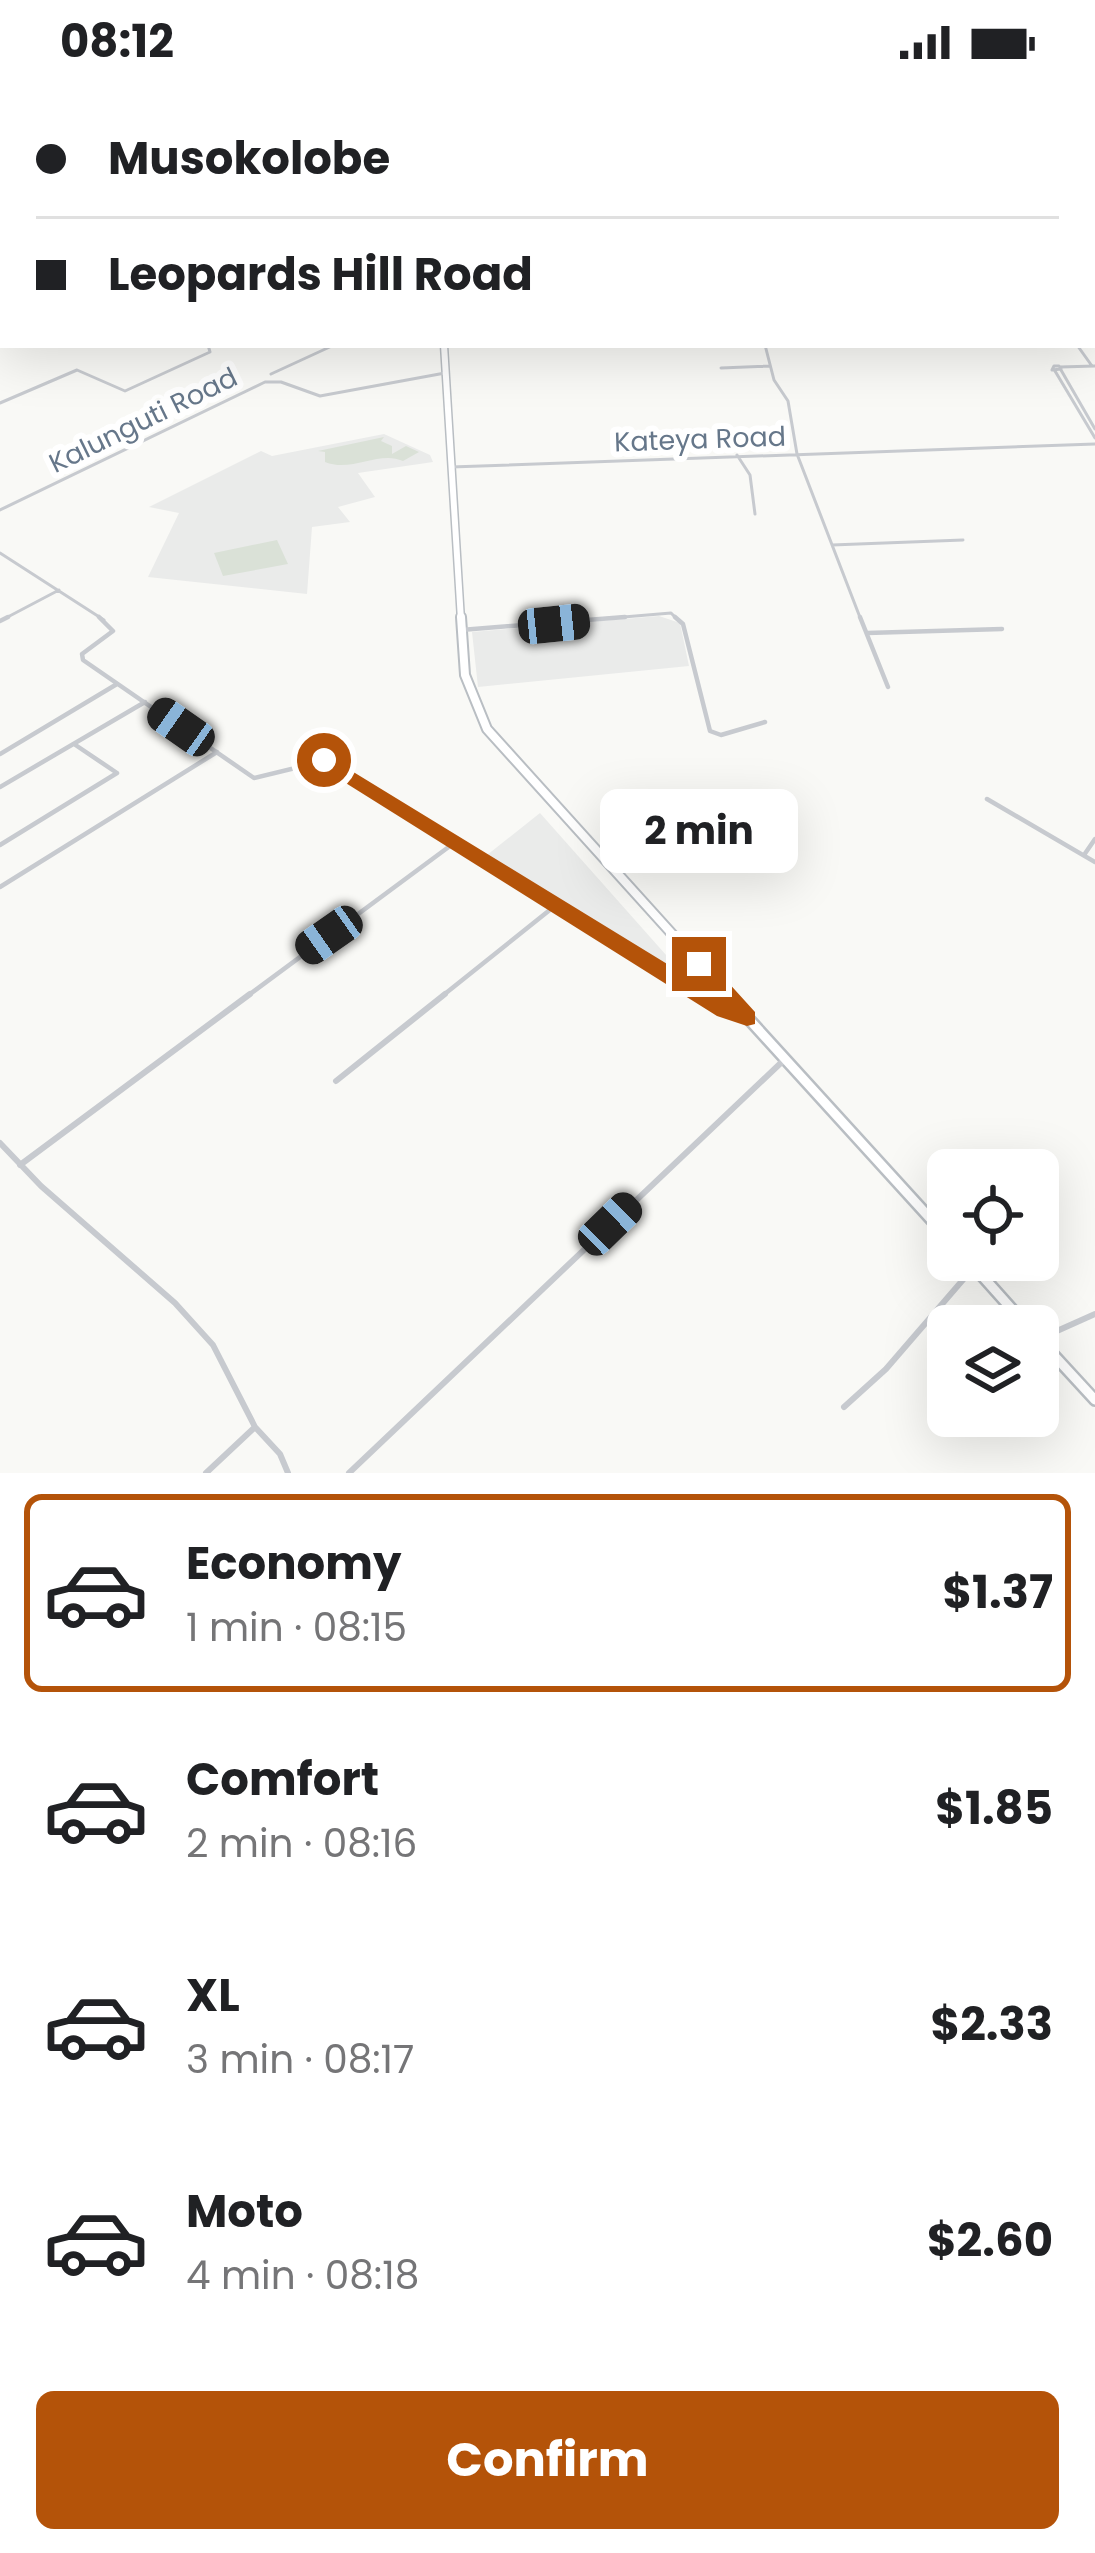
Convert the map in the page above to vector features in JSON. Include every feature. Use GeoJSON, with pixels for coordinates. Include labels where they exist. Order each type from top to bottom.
{"type":"FeatureCollection","features":[{"type":"Feature","properties":{"kind":"main road"},"geometry":{"type":"LineString","coordinates":[[444,348],[461,630],[470,694],[496,742],[927,1215]]}},
{"type":"Feature","properties":{"kind":"main road"},"geometry":{"type":"LineString","coordinates":[[987,1281],[1009,1305]]}},
{"type":"Feature","properties":{"kind":"main road"},"geometry":{"type":"LineString","coordinates":[[1059,1361],[1095,1400]]}},
{"type":"Feature","properties":{"kind":"street"},"geometry":{"type":"LineString","coordinates":[[0,403],[76,370],[125,391],[210,352],[209,348]]}},
{"type":"Feature","properties":{"kind":"street"},"geometry":{"type":"LineString","coordinates":[[271,374],[327,348]]}},
{"type":"Feature","properties":{"kind":"street"},"geometry":{"type":"LineString","coordinates":[[766,348],[788,401],[797,454],[888,687]]}},
{"type":"Feature","properties":{"kind":"street"},"geometry":{"type":"LineString","coordinates":[[721,368],[770,366]]}},
{"type":"Feature","properties":{"kind":"street"},"geometry":{"type":"LineString","coordinates":[[1058,369],[1093,366]]}},
{"type":"Feature","properties":{"kind":"street"},"geometry":{"type":"LineString","coordinates":[[1058,369],[1095,429]]}},
{"type":"Feature","properties":{"kind":"street"},"geometry":{"type":"LineString","coordinates":[[1058,369],[1095,441]]}},
{"type":"Feature","properties":{"kind":"street","name":"Kalunguti Road"},"geometry":{"type":"LineString","coordinates":[[0,510],[265,382],[281,382],[320,396],[445,373]]}},
{"type":"Feature","properties":{"kind":"street","name":"Kateya Road"},"geometry":{"type":"LineString","coordinates":[[451,466],[951,451],[1095,441]]}},
{"type":"Feature","properties":{"kind":"street"},"geometry":{"type":"LineString","coordinates":[[736,455],[745,461],[750,475],[755,514]]}},
{"type":"Feature","properties":{"kind":"street"},"geometry":{"type":"LineString","coordinates":[[832,545],[962,540]]}},
{"type":"Feature","properties":{"kind":"street"},"geometry":{"type":"LineString","coordinates":[[0,553],[112,625],[112,631],[81,657],[217,752],[262,780],[308,761],[324,760],[725,1010],[747,1018]]}},
{"type":"Feature","properties":{"kind":"street"},"geometry":{"type":"LineString","coordinates":[[0,621],[59,590]]}},
{"type":"Feature","properties":{"kind":"street"},"geometry":{"type":"LineString","coordinates":[[461,630],[670,613],[683,624],[710,731],[721,735],[765,722]]}},
{"type":"Feature","properties":{"kind":"street"},"geometry":{"type":"LineString","coordinates":[[867,634],[1002,629]]}},
{"type":"Feature","properties":{"kind":"street"},"geometry":{"type":"LineString","coordinates":[[0,754],[117,683]]}},
{"type":"Feature","properties":{"kind":"street"},"geometry":{"type":"LineString","coordinates":[[0,787],[146,702]]}},
{"type":"Feature","properties":{"kind":"street"},"geometry":{"type":"LineString","coordinates":[[0,845],[117,773],[74,744]]}},
{"type":"Feature","properties":{"kind":"street"},"geometry":{"type":"LineString","coordinates":[[0,887],[217,752]]}},
{"type":"Feature","properties":{"kind":"street"},"geometry":{"type":"LineString","coordinates":[[987,800],[1095,862]]}},
{"type":"Feature","properties":{"kind":"street"},"geometry":{"type":"LineString","coordinates":[[1084,855],[1095,839]]}},
{"type":"Feature","properties":{"kind":"street"},"geometry":{"type":"LineString","coordinates":[[20,1165],[456,842]]}},
{"type":"Feature","properties":{"kind":"street"},"geometry":{"type":"LineString","coordinates":[[336,1081],[556,905]]}},
{"type":"Feature","properties":{"kind":"street"},"geometry":{"type":"LineString","coordinates":[[349,1473],[785,1059]]}},
{"type":"Feature","properties":{"kind":"street"},"geometry":{"type":"LineString","coordinates":[[2,1147],[188,1317],[220,1357],[255,1427],[280,1454],[288,1473]]}},
{"type":"Feature","properties":{"kind":"street"},"geometry":{"type":"LineString","coordinates":[[844,1407],[875,1381],[956,1281]]}},
{"type":"Feature","properties":{"kind":"street"},"geometry":{"type":"LineString","coordinates":[[1059,1329],[1095,1314]]}},
{"type":"Feature","properties":{"kind":"street"},"geometry":{"type":"LineString","coordinates":[[206,1473],[255,1427]]}},
{"type":"Feature","properties":{"kind":"shaded area"},"geometry":{"type":"Polygon","coordinates":[[[384,434],[430,455],[433,462],[358,473],[375,497],[338,507],[350,522],[312,527],[307,594],[148,577],[179,513],[149,507],[261,451],[272,456],[384,434]]]}},
{"type":"Feature","properties":{"kind":"shaded area"},"geometry":{"type":"Polygon","coordinates":[[[384,437],[381,441],[392,446],[392,454],[406,446],[419,452],[403,461],[384,458],[335,465],[325,462],[325,452],[318,451],[384,437]]]}},
{"type":"Feature","properties":{"kind":"shaded area"},"geometry":{"type":"Polygon","coordinates":[[[277,540],[288,564],[223,576],[214,553],[277,540]]]}},
{"type":"Feature","properties":{"kind":"shaded area"},"geometry":{"type":"Polygon","coordinates":[[[659,616],[680,623],[689,666],[478,687],[472,632],[659,616]]]}},
{"type":"Feature","properties":{"kind":"shaded area"},"geometry":{"type":"Polygon","coordinates":[[[540,813],[698,991],[482,859],[540,813]]]}},
{"type":"Feature","properties":{"kind":"route"},"geometry":{"type":"LineString","coordinates":[[324,760],[725,1010],[747,1018],[699,964]]}}]}
